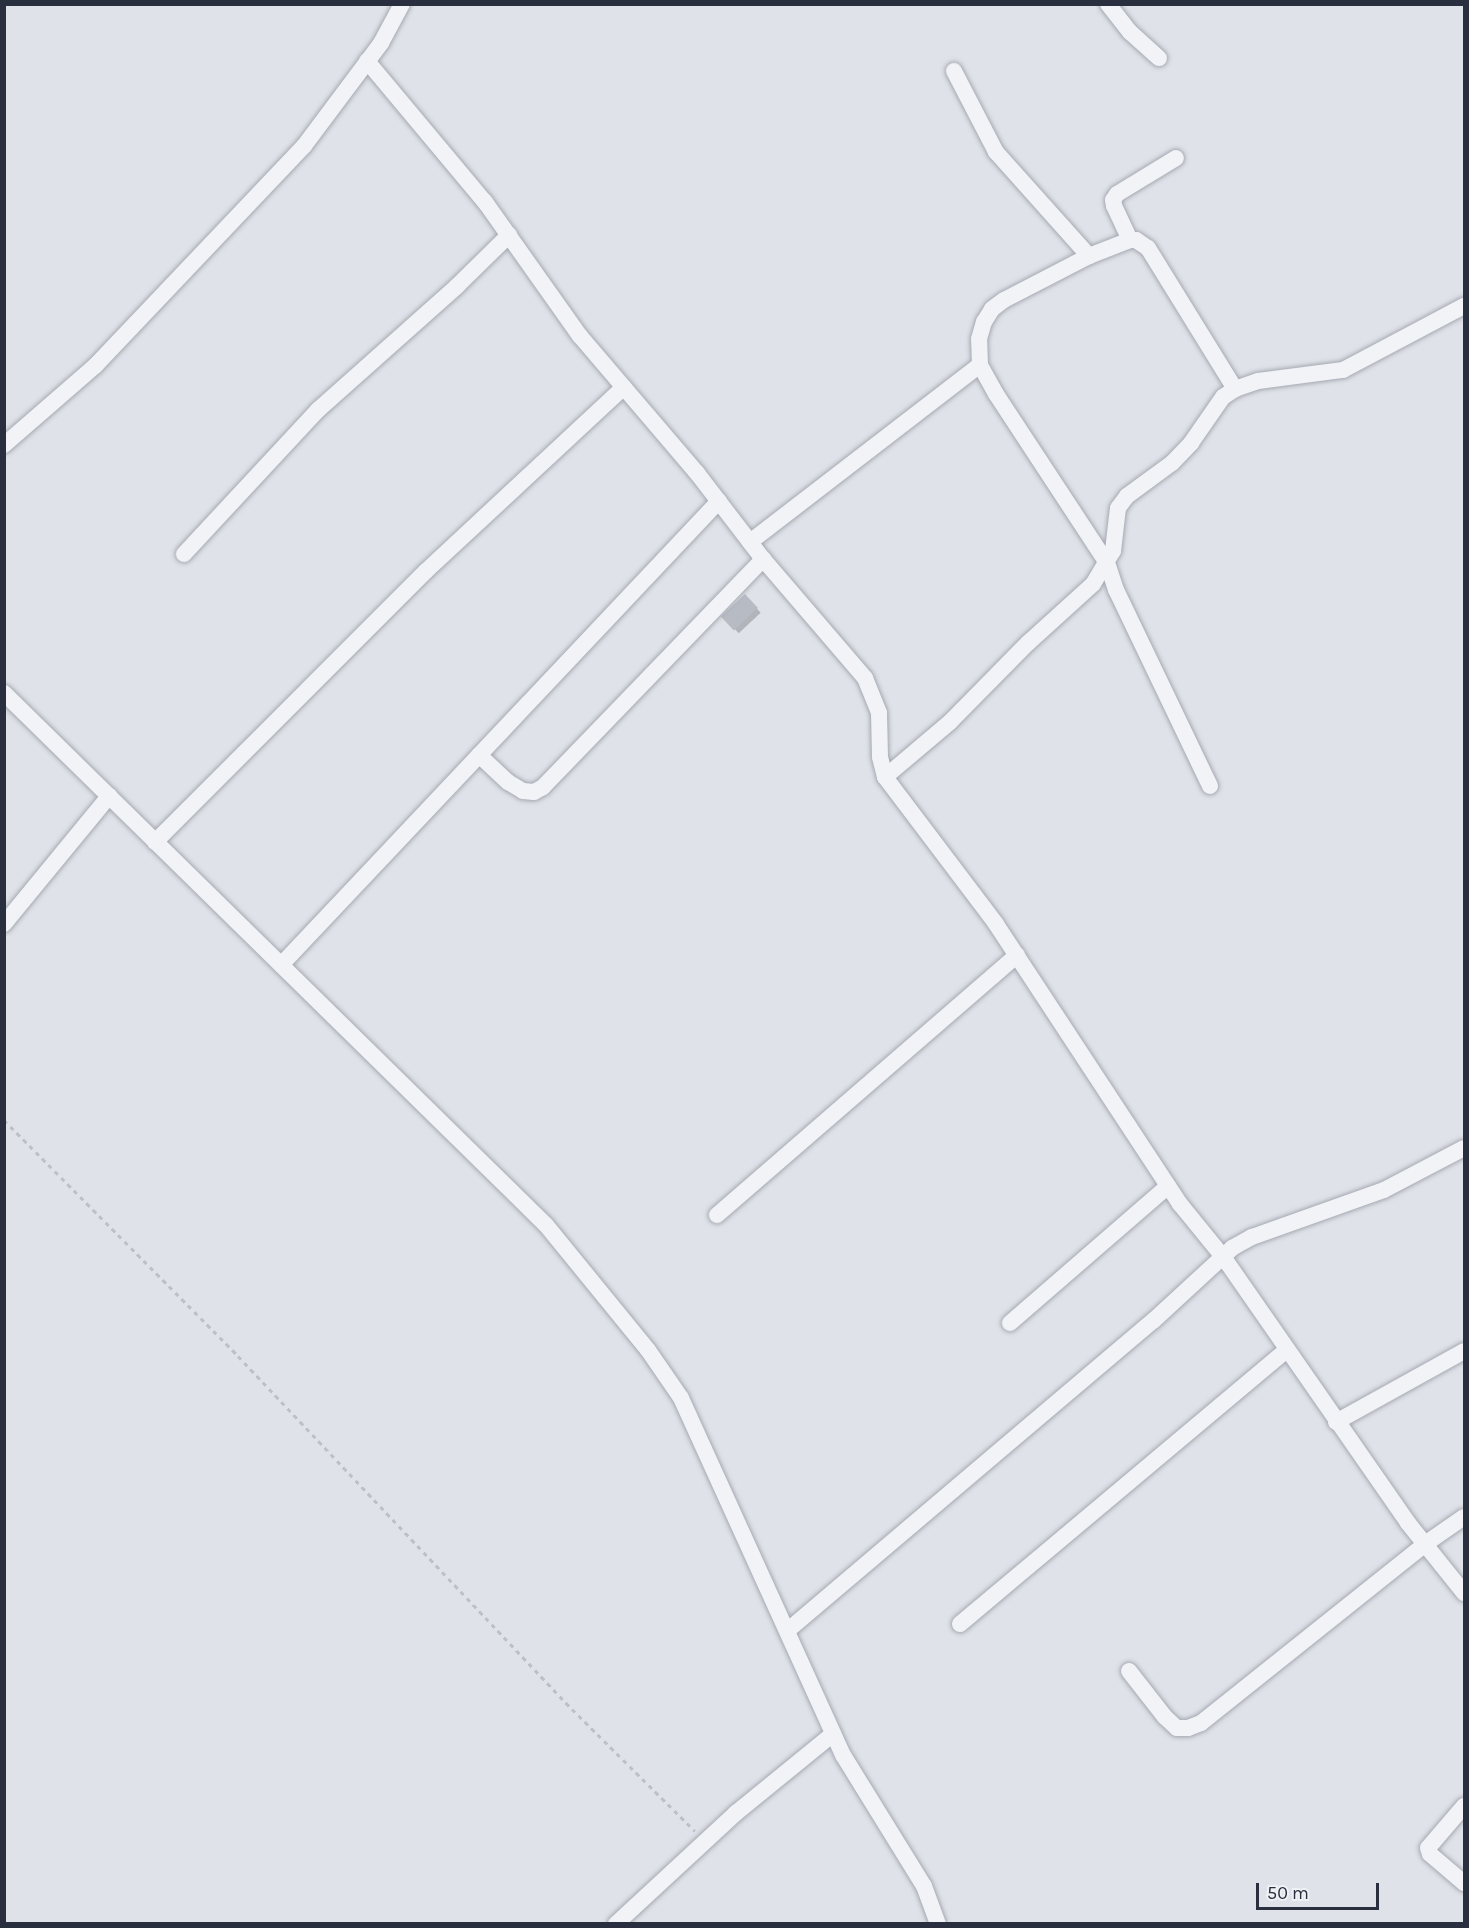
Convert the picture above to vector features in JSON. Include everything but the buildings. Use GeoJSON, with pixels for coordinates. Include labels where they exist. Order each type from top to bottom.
{"type":"FeatureCollection","features":[{"type":"Feature","properties":{"kind":"street"},"geometry":{"type":"LineString","coordinates":[[4,445],[96,365],[304,146],[396,21],[402,4]]}},
{"type":"Feature","properties":{"kind":"street"},"geometry":{"type":"LineString","coordinates":[[1108,4],[1130,32],[1159,58]]}},
{"type":"Feature","properties":{"kind":"street"},"geometry":{"type":"LineString","coordinates":[[367,61],[485,202],[580,336],[719,501],[763,559],[865,678],[879,713],[880,757],[885,777],[1017,955],[1168,1186],[1224,1258],[1336,1422],[1425,1544],[1464,1593]]}},
{"type":"Feature","properties":{"kind":"street"},"geometry":{"type":"LineString","coordinates":[[954,71],[996,152],[1089,256]]}},
{"type":"Feature","properties":{"kind":"street"},"geometry":{"type":"LineString","coordinates":[[1130,240],[1113,200],[1117,194],[1176,158]]}},
{"type":"Feature","properties":{"kind":"street"},"geometry":{"type":"LineString","coordinates":[[184,554],[318,410],[457,286],[508,235]]}},
{"type":"Feature","properties":{"kind":"street"},"geometry":{"type":"LineString","coordinates":[[1210,786],[1116,590],[1107,563],[980,364],[979,339],[984,322],[992,309],[1025,288],[1089,256],[1130,240],[1142,243],[1148,248],[1235,389]]}},
{"type":"Feature","properties":{"kind":"street"},"geometry":{"type":"LineString","coordinates":[[885,777],[950,722],[1028,643],[1093,584],[1113,551],[1119,508],[1128,496],[1172,463],[1191,443],[1223,397],[1235,389],[1258,381],[1343,370],[1464,306]]}},
{"type":"Feature","properties":{"kind":"street"},"geometry":{"type":"LineString","coordinates":[[750,542],[980,364]]}},
{"type":"Feature","properties":{"kind":"street"},"geometry":{"type":"LineString","coordinates":[[155,842],[426,571],[624,387]]}},
{"type":"Feature","properties":{"kind":"street"},"geometry":{"type":"LineString","coordinates":[[281,965],[719,501]]}},
{"type":"Feature","properties":{"kind":"street"},"geometry":{"type":"LineString","coordinates":[[479,755],[508,782],[523,791],[534,792],[543,787],[763,559]]}},
{"type":"Feature","properties":{"kind":"street"},"geometry":{"type":"LineString","coordinates":[[4,693],[546,1225],[648,1350],[681,1398],[833,1734],[924,1886],[938,1923]]}},
{"type":"Feature","properties":{"kind":"street"},"geometry":{"type":"LineString","coordinates":[[4,924],[109,796]]}},
{"type":"Feature","properties":{"kind":"street"},"geometry":{"type":"LineString","coordinates":[[717,1215],[1017,955]]}},
{"type":"Feature","properties":{"kind":"street"},"geometry":{"type":"LineString","coordinates":[[787,1631],[1243,1241],[1384,1190],[1464,1148]]}},
{"type":"Feature","properties":{"kind":"street"},"geometry":{"type":"LineString","coordinates":[[1010,1323],[1168,1186]]}},
{"type":"Feature","properties":{"kind":"street"},"geometry":{"type":"LineString","coordinates":[[960,1624],[1286,1350]]}},
{"type":"Feature","properties":{"kind":"street"},"geometry":{"type":"LineString","coordinates":[[1336,1422],[1464,1351]]}},
{"type":"Feature","properties":{"kind":"street"},"geometry":{"type":"LineString","coordinates":[[1129,1671],[1165,1717],[1177,1728],[1188,1728],[1215,1712],[1425,1544],[1464,1517]]}},
{"type":"Feature","properties":{"kind":"street"},"geometry":{"type":"LineString","coordinates":[[616,1923],[705,1841],[833,1734]]}},
{"type":"Feature","properties":{"kind":"street"},"geometry":{"type":"LineString","coordinates":[[1464,1806],[1428,1848],[1430,1854],[1464,1883]]}},
{"type":"Feature","properties":{"kind":"path"},"geometry":{"type":"LineString","coordinates":[[4,1120],[238,1356],[572,1709],[705,1841]]}}]}
